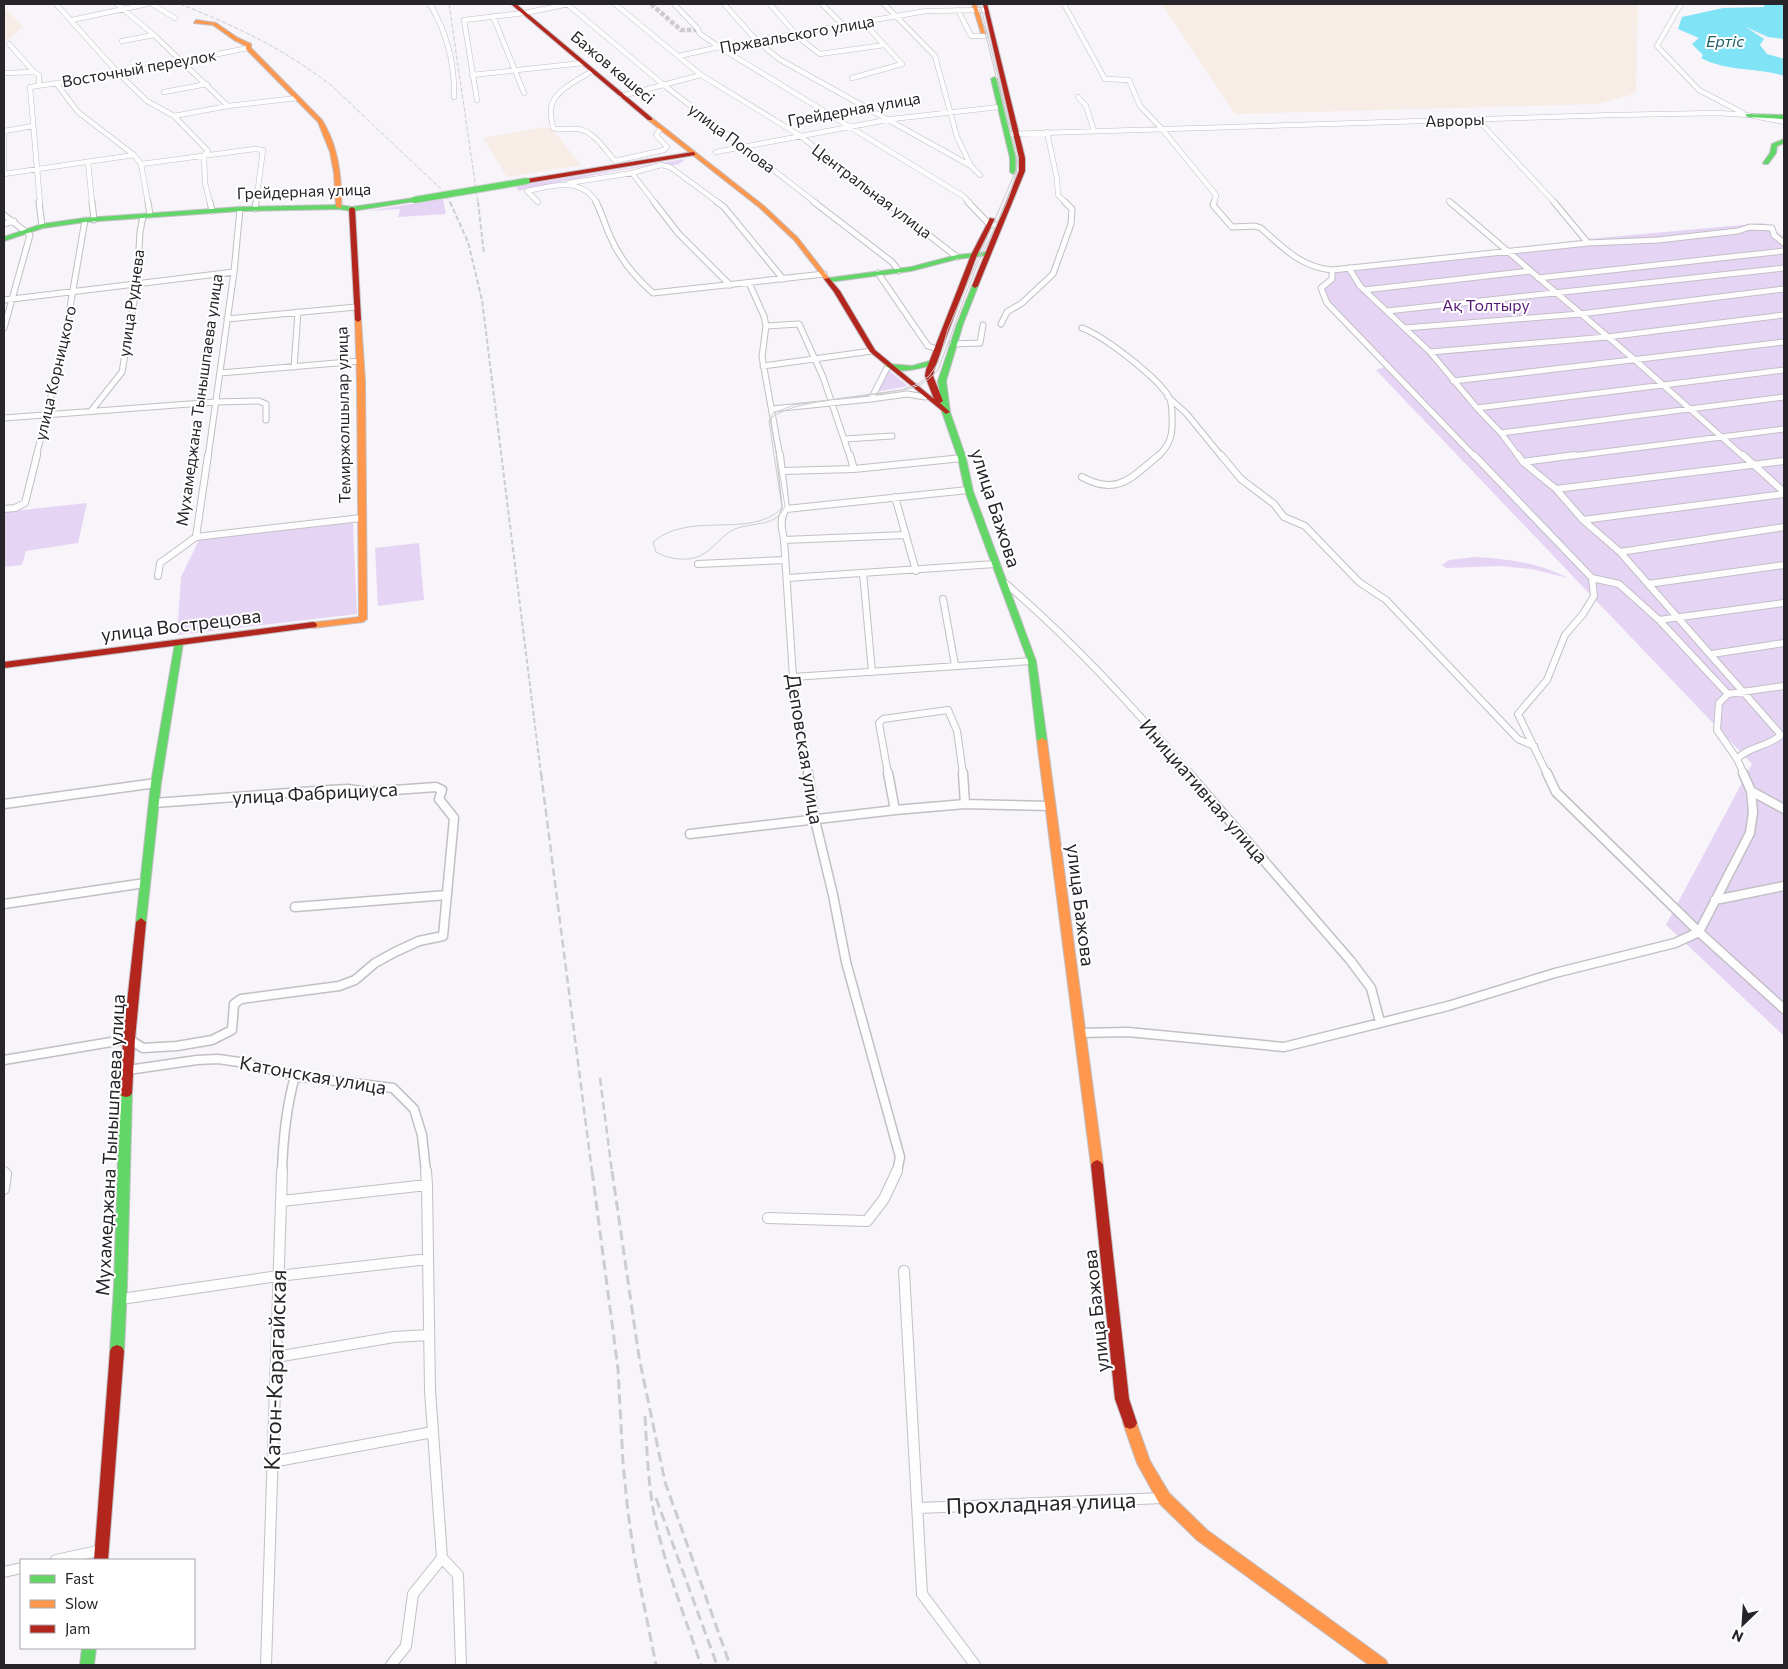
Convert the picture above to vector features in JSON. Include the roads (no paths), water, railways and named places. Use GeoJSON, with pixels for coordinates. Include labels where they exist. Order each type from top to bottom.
{"type":"FeatureCollection","features":[{"type":"Feature","properties":{"kind":"main road","name":"Бажов көшесі"},"geometry":{"type":"LineString","coordinates":[[513,4],[583,63],[591,76],[621,96],[693,154]]}},
{"type":"Feature","properties":{"kind":"main road"},"geometry":{"type":"LineString","coordinates":[[946,412],[935,393],[929,376],[937,349],[974,255],[1017,185],[1022,170],[1022,158],[999,107],[980,7]]}},
{"type":"Feature","properties":{"kind":"main road"},"geometry":{"type":"LineString","coordinates":[[980,7],[1011,134]]}},
{"type":"Feature","properties":{"kind":"main road"},"geometry":{"type":"LineString","coordinates":[[196,22],[214,24],[236,39],[249,45],[248,48],[320,121],[329,135],[336,156],[340,207]]}},
{"type":"Feature","properties":{"kind":"main road"},"geometry":{"type":"LineString","coordinates":[[1748,115],[1784,117]]}},
{"type":"Feature","properties":{"kind":"main road"},"geometry":{"type":"LineString","coordinates":[[1766,163],[1773,153],[1774,145],[1784,142]]}},
{"type":"Feature","properties":{"kind":"main road"},"geometry":{"type":"LineString","coordinates":[[693,154],[762,206],[796,239],[826,277],[872,351],[946,412]]}},
{"type":"Feature","properties":{"kind":"main road","name":"Грейдерная улица"},"geometry":{"type":"LineString","coordinates":[[4,239],[42,226],[146,215],[255,209],[340,207],[352,209],[693,154]]}},
{"type":"Feature","properties":{"kind":"main road","name":"Темиржолшылар улица"},"geometry":{"type":"LineString","coordinates":[[352,209],[360,361],[363,619]]}},
{"type":"Feature","properties":{"kind":"main road"},"geometry":{"type":"LineString","coordinates":[[946,412],[942,381],[952,344],[987,254],[994,225]]}},
{"type":"Feature","properties":{"kind":"main road"},"geometry":{"type":"LineString","coordinates":[[826,277],[899,271],[957,257],[987,254]]}},
{"type":"Feature","properties":{"kind":"main road"},"geometry":{"type":"LineString","coordinates":[[888,366],[915,368],[924,367],[933,362]]}},
{"type":"Feature","properties":{"kind":"main road","name":"улица Бажова"},"geometry":{"type":"LineString","coordinates":[[946,412],[962,458],[968,490],[1032,662],[1106,1235],[1122,1398],[1144,1464],[1164,1498],[1202,1535],[1381,1665]]}},
{"type":"Feature","properties":{"kind":"main road","name":"улица Вострецова"},"geometry":{"type":"LineString","coordinates":[[4,665],[363,619]]}},
{"type":"Feature","properties":{"kind":"main road","name":"Мухамеджана Тынышпаева улица"},"geometry":{"type":"LineString","coordinates":[[101,1555],[121,1299],[123,1160],[129,1038],[156,783],[179,643]]}},
{"type":"Feature","properties":{"kind":"main road"},"geometry":{"type":"LineString","coordinates":[[87,1665],[89,1649]]}},
{"type":"Feature","properties":{"kind":"street"},"geometry":{"type":"LineString","coordinates":[[56,4],[119,74],[147,101],[174,116],[208,151],[204,155],[205,184],[212,211]]}},
{"type":"Feature","properties":{"kind":"street"},"geometry":{"type":"LineString","coordinates":[[117,4],[154,35],[228,106]]}},
{"type":"Feature","properties":{"kind":"street"},"geometry":{"type":"LineString","coordinates":[[72,20],[147,4]]}},
{"type":"Feature","properties":{"kind":"street"},"geometry":{"type":"LineString","coordinates":[[152,4],[175,18]]}},
{"type":"Feature","properties":{"kind":"street"},"geometry":{"type":"LineString","coordinates":[[430,4],[439,19],[450,49],[455,84],[454,98]]}},
{"type":"Feature","properties":{"kind":"street"},"geometry":{"type":"LineString","coordinates":[[477,100],[464,20],[524,13],[568,4]]}},
{"type":"Feature","properties":{"kind":"street","name":"улица Попова"},"geometry":{"type":"LineString","coordinates":[[568,4],[665,86],[892,262],[899,271]]}},
{"type":"Feature","properties":{"kind":"street","name":"Центральная улица"},"geometry":{"type":"LineString","coordinates":[[615,4],[701,75],[799,135],[957,257]]}},
{"type":"Feature","properties":{"kind":"street"},"geometry":{"type":"LineString","coordinates":[[674,4],[698,29],[700,34],[846,126],[964,196],[994,225]]}},
{"type":"Feature","properties":{"kind":"street"},"geometry":{"type":"LineString","coordinates":[[724,4],[756,41],[778,59],[971,166],[980,175]]}},
{"type":"Feature","properties":{"kind":"street"},"geometry":{"type":"LineString","coordinates":[[770,4],[799,38],[820,54],[884,45]]}},
{"type":"Feature","properties":{"kind":"street"},"geometry":{"type":"LineString","coordinates":[[822,4],[844,26]]}},
{"type":"Feature","properties":{"kind":"street"},"geometry":{"type":"LineString","coordinates":[[884,4],[898,16],[935,56],[957,137],[971,166]]}},
{"type":"Feature","properties":{"kind":"street"},"geometry":{"type":"LineString","coordinates":[[932,4],[938,11]]}},
{"type":"Feature","properties":{"kind":"street"},"geometry":{"type":"LineString","coordinates":[[1064,4],[1105,79],[1129,80],[1140,106],[1162,129],[1216,195],[1213,205],[1232,227],[1255,226],[1261,228],[1303,264],[1322,270],[1332,270],[1588,243],[1667,239],[1738,231],[1750,226],[1772,228],[1774,235],[1784,243]]}},
{"type":"Feature","properties":{"kind":"street"},"geometry":{"type":"LineString","coordinates":[[1681,4],[1656,46],[1699,90],[1748,115],[1784,122]]}},
{"type":"Feature","properties":{"kind":"street","name":"Пржвальского улица"},"geometry":{"type":"LineString","coordinates":[[679,56],[719,47],[898,16],[980,7]]}},
{"type":"Feature","properties":{"kind":"street"},"geometry":{"type":"LineString","coordinates":[[958,10],[971,36],[985,36]]}},
{"type":"Feature","properties":{"kind":"street"},"geometry":{"type":"LineString","coordinates":[[493,16],[524,93]]}},
{"type":"Feature","properties":{"kind":"street"},"geometry":{"type":"LineString","coordinates":[[852,78],[902,64],[863,22]]}},
{"type":"Feature","properties":{"kind":"street"},"geometry":{"type":"LineString","coordinates":[[122,41],[154,35]]}},
{"type":"Feature","properties":{"kind":"street"},"geometry":{"type":"LineString","coordinates":[[9,44],[34,72],[39,75],[39,84]]}},
{"type":"Feature","properties":{"kind":"street","name":"Восточный переулок"},"geometry":{"type":"LineString","coordinates":[[33,126],[30,87],[39,84],[119,74],[248,48]]}},
{"type":"Feature","properties":{"kind":"street"},"geometry":{"type":"LineString","coordinates":[[856,49],[860,53],[888,49]]}},
{"type":"Feature","properties":{"kind":"street"},"geometry":{"type":"LineString","coordinates":[[472,75],[583,63]]}},
{"type":"Feature","properties":{"kind":"street"},"geometry":{"type":"LineString","coordinates":[[4,73],[34,72]]}},
{"type":"Feature","properties":{"kind":"street"},"geometry":{"type":"LineString","coordinates":[[621,96],[701,75]]}},
{"type":"Feature","properties":{"kind":"street"},"geometry":{"type":"LineString","coordinates":[[591,76],[579,79],[558,96],[551,105],[553,128],[562,130],[580,129],[598,142],[615,160],[664,150],[667,147],[656,135],[661,128]]}},
{"type":"Feature","properties":{"kind":"street","name":"улица Руднева"},"geometry":{"type":"LineString","coordinates":[[56,83],[78,112],[134,155],[141,164],[146,215],[140,232],[137,284],[122,372],[91,411]]}},
{"type":"Feature","properties":{"kind":"street"},"geometry":{"type":"LineString","coordinates":[[164,92],[207,84]]}},
{"type":"Feature","properties":{"kind":"street"},"geometry":{"type":"LineString","coordinates":[[174,116],[228,106],[297,98]]}},
{"type":"Feature","properties":{"kind":"street"},"geometry":{"type":"LineString","coordinates":[[1078,98],[1086,106],[1094,131]]}},
{"type":"Feature","properties":{"kind":"street","name":"Грейдерная улица"},"geometry":{"type":"LineString","coordinates":[[716,152],[887,118],[951,110],[999,107]]}},
{"type":"Feature","properties":{"kind":"street","name":"Авроры"},"geometry":{"type":"LineString","coordinates":[[1011,134],[1614,115],[1718,113],[1748,115]]}},
{"type":"Feature","properties":{"kind":"street"},"geometry":{"type":"LineString","coordinates":[[1477,119],[1556,204],[1588,243]]}},
{"type":"Feature","properties":{"kind":"street"},"geometry":{"type":"LineString","coordinates":[[4,131],[33,126],[42,226]]}},
{"type":"Feature","properties":{"kind":"street"},"geometry":{"type":"LineString","coordinates":[[1001,324],[1007,312],[1022,303],[1052,274],[1071,224],[1072,209],[1058,195],[1057,179],[1047,132]]}},
{"type":"Feature","properties":{"kind":"street"},"geometry":{"type":"LineString","coordinates":[[4,135],[4,174],[134,155]]}},
{"type":"Feature","properties":{"kind":"street"},"geometry":{"type":"LineString","coordinates":[[141,164],[255,149],[263,150],[255,209]]}},
{"type":"Feature","properties":{"kind":"street","name":"улица Корницкого"},"geometry":{"type":"LineString","coordinates":[[4,509],[15,508],[25,503],[63,348],[89,220],[88,162]]}},
{"type":"Feature","properties":{"kind":"street"},"geometry":{"type":"LineString","coordinates":[[538,202],[527,191],[624,172],[632,173],[661,165],[670,166],[724,206],[783,279]]}},
{"type":"Feature","properties":{"kind":"street"},"geometry":{"type":"LineString","coordinates":[[632,173],[678,233],[730,285]]}},
{"type":"Feature","properties":{"kind":"street"},"geometry":{"type":"LineString","coordinates":[[562,184],[581,187],[599,205],[610,237],[632,273],[653,293],[783,279],[826,277]]}},
{"type":"Feature","properties":{"kind":"street"},"geometry":{"type":"LineString","coordinates":[[1449,201],[1635,360],[1784,493]]}},
{"type":"Feature","properties":{"kind":"street","name":"Мухамеджана Тынышпаева улица"},"geometry":{"type":"LineString","coordinates":[[158,576],[160,563],[196,537],[234,272],[240,210]]}},
{"type":"Feature","properties":{"kind":"street"},"geometry":{"type":"LineString","coordinates":[[4,215],[30,235],[4,328]]}},
{"type":"Feature","properties":{"kind":"street"},"geometry":{"type":"LineString","coordinates":[[4,224],[14,221]]}},
{"type":"Feature","properties":{"kind":"street"},"geometry":{"type":"LineString","coordinates":[[1538,278],[1784,250]]}},
{"type":"Feature","properties":{"kind":"street"},"geometry":{"type":"LineString","coordinates":[[1349,268],[1364,290],[1430,352],[1476,408],[1501,433],[1523,462],[1556,489],[1583,520],[1620,552],[1782,735],[1775,742],[1740,754],[1737,759]]}},
{"type":"Feature","properties":{"kind":"street"},"geometry":{"type":"LineString","coordinates":[[1386,311],[1784,268]]}},
{"type":"Feature","properties":{"kind":"street"},"geometry":{"type":"LineString","coordinates":[[1332,270],[1334,275],[1332,280],[1321,288],[1327,302],[1592,578],[1619,584],[1659,620],[1728,694]]}},
{"type":"Feature","properties":{"kind":"street"},"geometry":{"type":"LineString","coordinates":[[1364,290],[1530,271]]}},
{"type":"Feature","properties":{"kind":"street"},"geometry":{"type":"LineString","coordinates":[[4,300],[234,272]]}},
{"type":"Feature","properties":{"kind":"street"},"geometry":{"type":"LineString","coordinates":[[878,273],[928,346],[937,349]]}},
{"type":"Feature","properties":{"kind":"street"},"geometry":{"type":"LineString","coordinates":[[749,283],[764,316],[766,326],[798,324],[818,360],[834,403],[854,469]]}},
{"type":"Feature","properties":{"kind":"street"},"geometry":{"type":"LineString","coordinates":[[1405,328],[1580,314],[1784,289]]}},
{"type":"Feature","properties":{"kind":"street"},"geometry":{"type":"LineString","coordinates":[[227,319],[356,307]]}},
{"type":"Feature","properties":{"kind":"street"},"geometry":{"type":"LineString","coordinates":[[294,367],[298,312]]}},
{"type":"Feature","properties":{"kind":"street"},"geometry":{"type":"LineString","coordinates":[[1430,352],[1607,337],[1784,315]]}},
{"type":"Feature","properties":{"kind":"street"},"geometry":{"type":"LineString","coordinates":[[952,344],[980,343],[983,325]]}},
{"type":"Feature","properties":{"kind":"street","name":"Деповская улица"},"geometry":{"type":"LineString","coordinates":[[766,326],[762,357],[783,472],[786,509],[781,516],[793,677],[815,820],[833,895],[846,962],[900,1157],[898,1175],[883,1205],[867,1221],[768,1218]]}},
{"type":"Feature","properties":{"kind":"street"},"geometry":{"type":"LineString","coordinates":[[1082,328],[1094,332],[1122,352],[1186,412],[1241,478],[1274,504],[1284,517],[1305,526],[1359,582],[1386,600],[1518,739],[1534,746]]}},
{"type":"Feature","properties":{"kind":"street"},"geometry":{"type":"LineString","coordinates":[[1453,381],[1784,342]]}},
{"type":"Feature","properties":{"kind":"street"},"geometry":{"type":"LineString","coordinates":[[763,366],[818,360],[872,351]]}},
{"type":"Feature","properties":{"kind":"street"},"geometry":{"type":"LineString","coordinates":[[220,373],[360,361]]}},
{"type":"Feature","properties":{"kind":"street"},"geometry":{"type":"LineString","coordinates":[[871,399],[888,366]]}},
{"type":"Feature","properties":{"kind":"street"},"geometry":{"type":"LineString","coordinates":[[1476,408],[1784,370]]}},
{"type":"Feature","properties":{"kind":"street"},"geometry":{"type":"LineString","coordinates":[[772,410],[907,394],[926,397]]}},
{"type":"Feature","properties":{"kind":"street"},"geometry":{"type":"LineString","coordinates":[[1082,478],[1104,485],[1123,483],[1135,477],[1141,469],[1154,460],[1173,438],[1174,426],[1168,397]]}},
{"type":"Feature","properties":{"kind":"street"},"geometry":{"type":"LineString","coordinates":[[1501,433],[1784,398]]}},
{"type":"Feature","properties":{"kind":"street"},"geometry":{"type":"LineString","coordinates":[[4,418],[216,402],[260,401],[266,404],[266,420]]}},
{"type":"Feature","properties":{"kind":"street"},"geometry":{"type":"LineString","coordinates":[[1523,462],[1784,429]]}},
{"type":"Feature","properties":{"kind":"street"},"geometry":{"type":"LineString","coordinates":[[845,439],[892,436]]}},
{"type":"Feature","properties":{"kind":"street"},"geometry":{"type":"LineString","coordinates":[[783,472],[854,469],[962,458]]}},
{"type":"Feature","properties":{"kind":"street"},"geometry":{"type":"LineString","coordinates":[[1556,489],[1784,461]]}},
{"type":"Feature","properties":{"kind":"street"},"geometry":{"type":"LineString","coordinates":[[786,509],[795,506],[968,490]]}},
{"type":"Feature","properties":{"kind":"street"},"geometry":{"type":"LineString","coordinates":[[1583,520],[1784,493]]}},
{"type":"Feature","properties":{"kind":"street"},"geometry":{"type":"LineString","coordinates":[[895,496],[916,571]]}},
{"type":"Feature","properties":{"kind":"street"},"geometry":{"type":"LineString","coordinates":[[196,537],[361,518]]}},
{"type":"Feature","properties":{"kind":"street"},"geometry":{"type":"LineString","coordinates":[[1620,552],[1784,527]]}},
{"type":"Feature","properties":{"kind":"street"},"geometry":{"type":"LineString","coordinates":[[784,540],[906,534]]}},
{"type":"Feature","properties":{"kind":"street"},"geometry":{"type":"LineString","coordinates":[[698,564],[785,560]]}},
{"type":"Feature","properties":{"kind":"street"},"geometry":{"type":"LineString","coordinates":[[787,578],[916,571],[995,564]]}},
{"type":"Feature","properties":{"kind":"street"},"geometry":{"type":"LineString","coordinates":[[1648,584],[1784,566]]}},
{"type":"Feature","properties":{"kind":"street"},"geometry":{"type":"LineString","coordinates":[[863,573],[872,672]]}},
{"type":"Feature","properties":{"kind":"street"},"geometry":{"type":"LineString","coordinates":[[1592,578],[1594,596],[1583,614],[1565,635],[1547,680],[1518,714],[1556,792],[1699,932],[1784,1009]]}},
{"type":"Feature","properties":{"kind":"street","name":"Инициативная улица"},"geometry":{"type":"LineString","coordinates":[[1000,579],[1048,620],[1096,669],[1159,737],[1213,804],[1286,884],[1371,988],[1380,1022]]}},
{"type":"Feature","properties":{"kind":"street"},"geometry":{"type":"LineString","coordinates":[[943,599],[955,665]]}},
{"type":"Feature","properties":{"kind":"street"},"geometry":{"type":"LineString","coordinates":[[1659,620],[1784,603]]}},
{"type":"Feature","properties":{"kind":"street"},"geometry":{"type":"LineString","coordinates":[[1712,654],[1784,643]]}},
{"type":"Feature","properties":{"kind":"street"},"geometry":{"type":"LineString","coordinates":[[793,677],[955,665],[1032,662]]}},
{"type":"Feature","properties":{"kind":"street"},"geometry":{"type":"LineString","coordinates":[[1079,1033],[1128,1032],[1284,1046],[1448,1006],[1555,973],[1674,943],[1699,932],[1750,833],[1753,812],[1751,791],[1737,759],[1717,730],[1716,712],[1719,703],[1728,694],[1784,686]]}},
{"type":"Feature","properties":{"kind":"street"},"geometry":{"type":"LineString","coordinates":[[895,810],[879,723],[883,719],[948,710],[954,720],[962,762],[965,804]]}},
{"type":"Feature","properties":{"kind":"street"},"geometry":{"type":"LineString","coordinates":[[4,804],[156,783]]}},
{"type":"Feature","properties":{"kind":"street","name":"улица Фабрициуса"},"geometry":{"type":"LineString","coordinates":[[154,803],[329,790],[348,789],[367,792],[436,786],[442,790],[439,799],[454,818],[447,895]]}},
{"type":"Feature","properties":{"kind":"street"},"geometry":{"type":"LineString","coordinates":[[1751,791],[1784,809]]}},
{"type":"Feature","properties":{"kind":"street"},"geometry":{"type":"LineString","coordinates":[[690,834],[895,810],[965,804],[1050,806]]}},
{"type":"Feature","properties":{"kind":"street"},"geometry":{"type":"LineString","coordinates":[[4,904],[145,883]]}},
{"type":"Feature","properties":{"kind":"street"},"geometry":{"type":"LineString","coordinates":[[1715,900],[1784,886]]}},
{"type":"Feature","properties":{"kind":"street"},"geometry":{"type":"LineString","coordinates":[[4,1060],[129,1038],[143,1048],[184,1044],[222,1037],[232,1030],[234,1004],[241,999],[339,986],[355,980],[375,963],[394,952],[419,941],[443,936],[447,895],[295,907]]}},
{"type":"Feature","properties":{"kind":"street","name":"Катонская улица"},"geometry":{"type":"LineString","coordinates":[[128,1070],[218,1059],[246,1063],[295,1076],[393,1088],[414,1109],[423,1143],[427,1185],[430,1391],[442,1558]]}},
{"type":"Feature","properties":{"kind":"street","name":"Катон-Карагайская"},"geometry":{"type":"LineString","coordinates":[[266,1665],[283,1138],[287,1106],[295,1076]]}},
{"type":"Feature","properties":{"kind":"street"},"geometry":{"type":"LineString","coordinates":[[4,1172],[6,1174],[4,1189]]}},
{"type":"Feature","properties":{"kind":"street"},"geometry":{"type":"LineString","coordinates":[[282,1201],[427,1185]]}},
{"type":"Feature","properties":{"kind":"street"},"geometry":{"type":"LineString","coordinates":[[121,1299],[278,1276],[428,1259]]}},
{"type":"Feature","properties":{"kind":"street","name":"Прохладная улица"},"geometry":{"type":"LineString","coordinates":[[904,1271],[922,1594],[975,1665]]}},
{"type":"Feature","properties":{"kind":"street"},"geometry":{"type":"LineString","coordinates":[[276,1358],[394,1337],[429,1335]]}},
{"type":"Feature","properties":{"kind":"street"},"geometry":{"type":"LineString","coordinates":[[272,1462],[433,1432]]}},
{"type":"Feature","properties":{"kind":"street","name":"Прохладная улица"},"geometry":{"type":"LineString","coordinates":[[918,1508],[1164,1498]]}},
{"type":"Feature","properties":{"kind":"street"},"geometry":{"type":"LineString","coordinates":[[65,1559],[101,1555]]}},
{"type":"Feature","properties":{"kind":"street"},"geometry":{"type":"LineString","coordinates":[[391,1665],[406,1646],[413,1594],[442,1558],[458,1575],[461,1665]]}},
{"type":"Feature","properties":{"kind":"street"},"geometry":{"type":"LineString","coordinates":[[4,1572],[20,1568]]}},
{"type":"Feature","properties":{"kind":"water","name":"Ертіс"},"geometry":{"type":"Polygon","coordinates":[[[1763,4],[1784,4],[1784,39],[1768,37],[1746,27],[1764,39],[1760,45],[1767,54],[1784,59],[1784,76],[1721,65],[1701,58],[1703,55],[1692,44],[1699,38],[1678,29],[1682,17],[1723,8],[1765,7],[1763,4]]]}},
{"type":"Feature","properties":{"kind":"tunnel"},"geometry":{"type":"LineString","coordinates":[[651,4],[681,30],[698,30]]}},
{"type":"Feature","properties":{"kind":"tram line"},"geometry":{"type":"LineString","coordinates":[[978,4],[1016,157],[1016,170],[948,329],[938,363],[929,376],[918,384],[901,390],[794,405],[773,413],[769,421],[782,508],[769,517],[754,522],[684,528],[668,533],[653,542],[656,552],[674,558],[694,558],[705,553],[729,532],[770,521],[781,513],[785,506],[771,421],[772,417],[798,406],[831,400],[903,390],[912,388],[923,383],[938,370],[976,268],[1007,200],[1016,172],[1018,157],[980,4]]}},
{"type":"Feature","properties":{"kind":"railway"},"geometry":{"type":"LineString","coordinates":[[180,4],[259,39],[296,61],[332,86],[441,189],[451,203]]}},
{"type":"Feature","properties":{"kind":"railway"},"geometry":{"type":"LineString","coordinates":[[449,4],[478,203]]}},
{"type":"Feature","properties":{"kind":"railway"},"geometry":{"type":"LineString","coordinates":[[450,202],[468,242],[482,300],[541,774]]}},
{"type":"Feature","properties":{"kind":"railway"},"geometry":{"type":"LineString","coordinates":[[478,202],[484,254]]}},
{"type":"Feature","properties":{"kind":"railway"},"geometry":{"type":"LineString","coordinates":[[541,773],[592,1172]]}},
{"type":"Feature","properties":{"kind":"railway"},"geometry":{"type":"LineString","coordinates":[[600,1078],[612,1172]]}},
{"type":"Feature","properties":{"kind":"railway"},"geometry":{"type":"LineString","coordinates":[[592,1171],[618,1369],[623,1463],[628,1512],[634,1555],[656,1665]]}},
{"type":"Feature","properties":{"kind":"railway"},"geometry":{"type":"LineString","coordinates":[[612,1171],[639,1357],[665,1482],[730,1665]]}},
{"type":"Feature","properties":{"kind":"railway"},"geometry":{"type":"LineString","coordinates":[[645,1416],[649,1480],[659,1538],[701,1665]]}},
{"type":"Feature","properties":{"kind":"railway"},"geometry":{"type":"LineString","coordinates":[[656,1498],[717,1665]]}},
{"type":"Feature","properties":{"kind":"park label","name":"Ақ Толтыру"},"geometry":{"type":"Point","coordinates":[1486,305]}}]}
